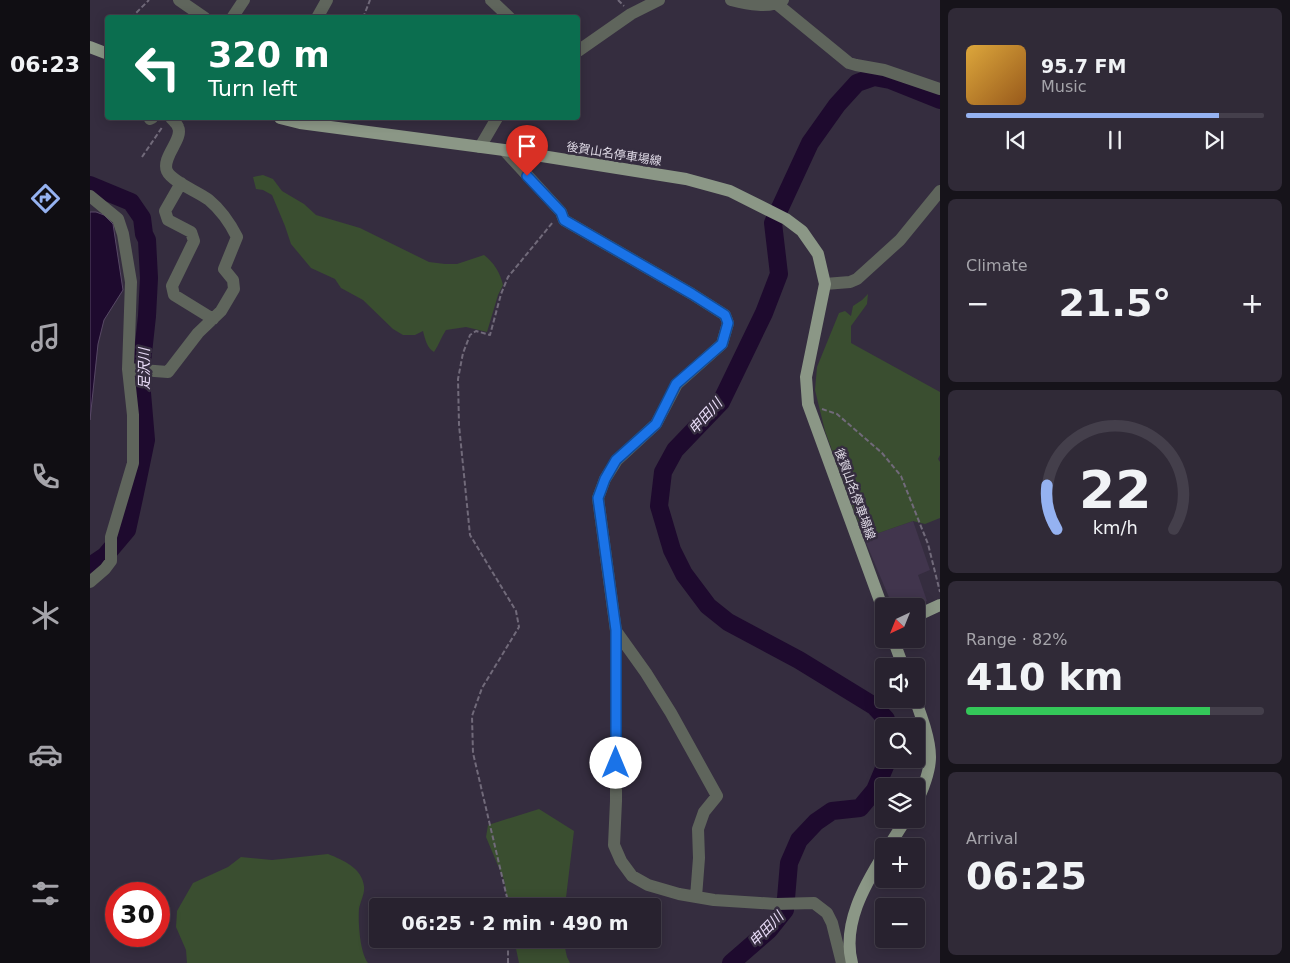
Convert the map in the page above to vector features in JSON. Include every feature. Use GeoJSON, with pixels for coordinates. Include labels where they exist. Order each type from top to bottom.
{"type":"FeatureCollection","features":[{"type":"Feature","properties":{"kind":"main road"},"geometry":{"type":"LineString","coordinates":[[90,48],[105,53]]}},
{"type":"Feature","properties":{"kind":"main road","name":"後賀山名停車場線"},"geometry":{"type":"LineString","coordinates":[[288,120],[504,150],[686,179],[730,191],[786,219],[802,230],[818,254],[825,284],[806,377],[808,404],[879,598]]}},
{"type":"Feature","properties":{"kind":"main road"},"geometry":{"type":"LineString","coordinates":[[925,612],[940,605]]}},
{"type":"Feature","properties":{"kind":"main road"},"geometry":{"type":"LineString","coordinates":[[918,708],[930,757],[925,779]]}},
{"type":"Feature","properties":{"kind":"main road"},"geometry":{"type":"LineString","coordinates":[[852,963],[849,950],[852,916],[875,871]]}},
{"type":"Feature","properties":{"kind":"street"},"geometry":{"type":"LineString","coordinates":[[179,0],[201,15]]}},
{"type":"Feature","properties":{"kind":"street"},"geometry":{"type":"LineString","coordinates":[[234,15],[244,0]]}},
{"type":"Feature","properties":{"kind":"street"},"geometry":{"type":"LineString","coordinates":[[319,15],[327,0]]}},
{"type":"Feature","properties":{"kind":"street"},"geometry":{"type":"LineString","coordinates":[[491,0],[507,15]]}},
{"type":"Feature","properties":{"kind":"street"},"geometry":{"type":"LineString","coordinates":[[580,50],[632,14],[660,0]]}},
{"type":"Feature","properties":{"kind":"street"},"geometry":{"type":"LineString","coordinates":[[731,0],[748,5],[780,2],[849,63],[856,66],[884,70],[940,89]]}},
{"type":"Feature","properties":{"kind":"street"},"geometry":{"type":"LineString","coordinates":[[128,369],[168,372],[198,333],[221,311],[234,289],[233,280],[224,269],[237,237],[229,222],[208,199],[168,173],[166,166],[179,133],[178,127],[170,120]]}},
{"type":"Feature","properties":{"kind":"street"},"geometry":{"type":"LineString","coordinates":[[480,147],[496,120]]}},
{"type":"Feature","properties":{"kind":"street"},"geometry":{"type":"LineString","coordinates":[[504,150],[561,212],[564,220],[692,294],[725,315],[728,323],[722,344],[676,384],[656,424],[616,460],[605,479],[598,498],[616,630],[616,801],[614,845],[621,861],[632,876],[648,885],[696,897],[776,904],[814,902],[827,913],[832,923],[842,963]]}},
{"type":"Feature","properties":{"kind":"street"},"geometry":{"type":"LineString","coordinates":[[181,183],[165,211],[168,220],[191,232],[194,241],[172,286],[174,295],[213,319]]}},
{"type":"Feature","properties":{"kind":"street"},"geometry":{"type":"LineString","coordinates":[[825,284],[850,282],[858,279],[900,240],[940,191]]}},
{"type":"Feature","properties":{"kind":"street"},"geometry":{"type":"LineString","coordinates":[[90,196],[118,219],[123,234],[131,282],[128,369],[133,415],[133,463],[111,537],[111,561],[105,570],[90,582]]}},
{"type":"Feature","properties":{"kind":"street"},"geometry":{"type":"LineString","coordinates":[[616,630],[646,672],[671,713],[717,796],[704,812],[698,829],[699,858],[696,897]]}},
{"type":"Feature","properties":{"kind":"path"},"geometry":{"type":"LineString","coordinates":[[134,15],[149,0]]}},
{"type":"Feature","properties":{"kind":"path"},"geometry":{"type":"LineString","coordinates":[[364,15],[370,0]]}},
{"type":"Feature","properties":{"kind":"path"},"geometry":{"type":"LineString","coordinates":[[142,157],[168,120]]}},
{"type":"Feature","properties":{"kind":"path"},"geometry":{"type":"LineString","coordinates":[[507,898],[474,753],[472,716],[482,688],[519,627],[516,611],[470,534],[459,425],[458,379],[463,353],[470,334],[476,332],[490,335],[501,294],[508,277],[561,212]]}},
{"type":"Feature","properties":{"kind":"path"},"geometry":{"type":"LineString","coordinates":[[808,404],[837,414],[882,453],[901,476],[928,544],[940,592]]}},
{"type":"Feature","properties":{"kind":"path"},"geometry":{"type":"LineString","coordinates":[[508,948],[508,963]]}},
{"type":"Feature","properties":{"kind":"shaded area"},"geometry":{"type":"Polygon","coordinates":[[[90,212],[104,215],[113,224],[123,290],[104,320],[98,344],[90,420],[90,212]]]}},
{"type":"Feature","properties":{"kind":"shaded area"},"geometry":{"type":"Polygon","coordinates":[[[913,521],[930,570],[918,575],[927,601],[925,602],[925,598],[889,598],[864,538],[913,521]]]}},
{"type":"Feature","properties":{"kind":"green space"},"geometry":{"type":"Polygon","coordinates":[[[263,175],[273,179],[282,191],[304,204],[316,215],[360,228],[429,262],[457,264],[484,255],[496,268],[503,285],[498,295],[487,332],[466,327],[446,330],[434,352],[428,346],[423,331],[415,335],[403,335],[393,329],[363,300],[341,288],[335,279],[311,268],[291,244],[272,195],[263,190],[256,189],[253,177],[263,175]]]}},
{"type":"Feature","properties":{"kind":"green space"},"geometry":{"type":"Polygon","coordinates":[[[868,294],[867,304],[851,326],[851,343],[940,392],[940,455],[938,459],[940,462],[940,518],[925,524],[913,521],[864,538],[825,431],[815,390],[817,367],[839,313],[845,311],[851,316],[853,306],[868,294]]]}},
{"type":"Feature","properties":{"kind":"green space"},"geometry":{"type":"Polygon","coordinates":[[[539,809],[574,831],[566,898],[507,898],[504,880],[486,837],[488,825],[539,809]]]}},
{"type":"Feature","properties":{"kind":"green space"},"geometry":{"type":"Polygon","coordinates":[[[328,854],[340,859],[360,874],[364,889],[359,909],[359,929],[361,945],[368,963],[187,963],[186,950],[176,927],[177,911],[193,883],[228,867],[241,857],[272,860],[328,854]]]}},
{"type":"Feature","properties":{"kind":"green space"},"geometry":{"type":"Polygon","coordinates":[[[516,948],[565,948],[570,963],[519,963],[516,948]]]}},
{"type":"Feature","properties":{"kind":"waterway","name":"申田川"},"geometry":{"type":"LineString","coordinates":[[885,718],[874,706],[799,660],[728,622],[708,606],[684,574],[672,550],[659,506],[663,472],[675,450],[721,402],[764,313],[779,274],[773,223],[810,143],[837,105],[857,83],[874,77],[890,80],[940,100]]}},
{"type":"Feature","properties":{"kind":"waterway","name":"足沢川"},"geometry":{"type":"LineString","coordinates":[[90,185],[131,202],[142,218],[144,234],[147,240],[149,278],[142,362],[142,393],[146,440],[127,530],[105,556],[90,566]]}},
{"type":"Feature","properties":{"kind":"waterway","name":"申田川"},"geometry":{"type":"LineString","coordinates":[[731,963],[769,930],[785,910],[789,863],[799,840],[816,822],[832,811],[860,808],[875,790],[884,768]]}},
{"type":"Feature","properties":{"kind":"route"},"geometry":{"type":"LineString","coordinates":[[527,176],[561,212],[564,220],[692,294],[725,315],[728,323],[722,344],[676,384],[656,424],[616,460],[605,479],[598,498],[616,630],[616,763]]}}]}
